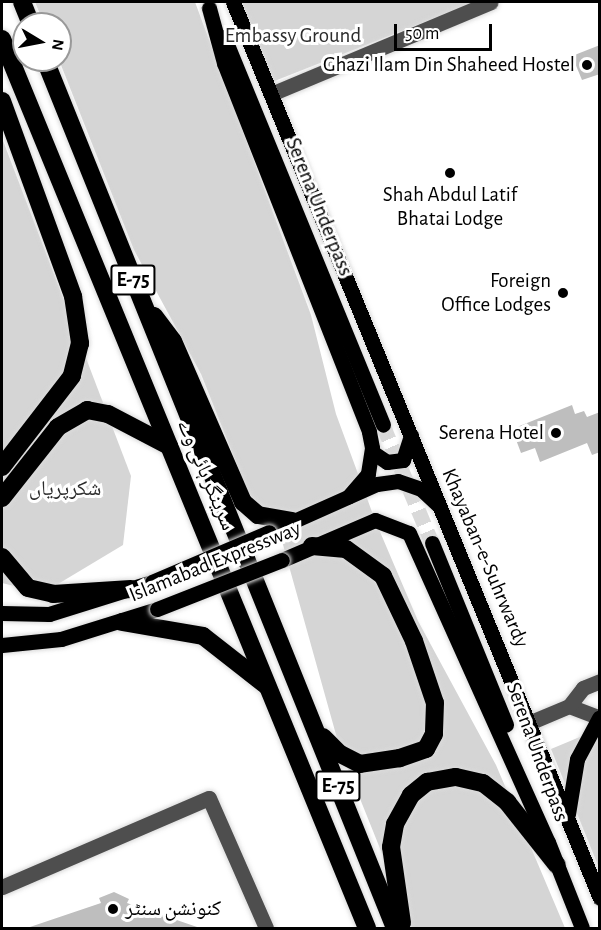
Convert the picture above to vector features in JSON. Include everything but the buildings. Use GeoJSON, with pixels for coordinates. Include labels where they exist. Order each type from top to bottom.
{"type":"FeatureCollection","features":[{"type":"Feature","properties":{"kind":"highway","name":"سرینگر ہائی وے"},"geometry":{"type":"LineString","coordinates":[[2,39],[367,928]]}},
{"type":"Feature","properties":{"kind":"highway","name":"سرینگر ہائی وے"},"geometry":{"type":"LineString","coordinates":[[50,72],[318,732],[395,928]]}},
{"type":"Feature","properties":{"kind":"highway"},"geometry":{"type":"LineString","coordinates":[[2,101],[73,296],[80,344],[72,376],[2,467]]}},
{"type":"Feature","properties":{"kind":"highway"},"geometry":{"type":"LineString","coordinates":[[139,295],[173,341],[243,502],[258,515],[292,521]]}},
{"type":"Feature","properties":{"kind":"highway"},"geometry":{"type":"LineString","coordinates":[[2,498],[58,427],[87,410],[108,414],[169,446]]}},
{"type":"Feature","properties":{"kind":"highway"},"geometry":{"type":"LineString","coordinates":[[312,546],[346,549],[383,576],[427,677],[436,723],[426,749],[383,763],[360,764],[340,754],[318,732]]}},
{"type":"Feature","properties":{"kind":"highway"},"geometry":{"type":"LineString","coordinates":[[2,557],[28,588],[53,594],[131,589]]}},
{"type":"Feature","properties":{"kind":"highway"},"geometry":{"type":"LineString","coordinates":[[122,622],[203,636],[270,689]]}},
{"type":"Feature","properties":{"kind":"highway"},"geometry":{"type":"LineString","coordinates":[[403,928],[391,847],[395,825],[411,795],[427,783],[456,777],[483,783],[507,802],[557,865]]}},
{"type":"Feature","properties":{"kind":"main road","name":"Khayaban-e-Suhrwardy"},"geometry":{"type":"LineString","coordinates":[[233,2],[531,722],[600,898]]}},
{"type":"Feature","properties":{"kind":"main road","name":"Serena Underpass"},"geometry":{"type":"LineString","coordinates":[[207,5],[242,70],[383,425]]}},
{"type":"Feature","properties":{"kind":"main road"},"geometry":{"type":"LineString","coordinates":[[207,5],[224,63],[336,345],[372,452],[369,474],[348,497]]}},
{"type":"Feature","properties":{"kind":"main road"},"geometry":{"type":"LineString","coordinates":[[372,452],[387,462],[403,460],[411,435]]}},
{"type":"Feature","properties":{"kind":"main road","name":"Islamabad Expressway"},"geometry":{"type":"LineString","coordinates":[[2,613],[50,614],[152,582],[348,497],[398,481],[421,489],[442,511]]}},
{"type":"Feature","properties":{"kind":"main road","name":"Islamabad Expressway"},"geometry":{"type":"LineString","coordinates":[[2,645],[43,643],[122,622],[282,560],[375,520],[409,533],[424,559],[548,842]]}},
{"type":"Feature","properties":{"kind":"main road","name":"Serena Underpass"},"geometry":{"type":"LineString","coordinates":[[432,543],[532,788],[548,842]]}},
{"type":"Feature","properties":{"kind":"main road"},"geometry":{"type":"LineString","coordinates":[[567,817],[577,759],[599,718]]}},
{"type":"Feature","properties":{"kind":"main road"},"geometry":{"type":"LineString","coordinates":[[548,842],[582,928]]}},
{"type":"Feature","properties":{"kind":"street"},"geometry":{"type":"LineString","coordinates":[[271,94],[491,2]]}},
{"type":"Feature","properties":{"kind":"street"},"geometry":{"type":"LineString","coordinates":[[531,722],[569,706],[583,688],[600,681]]}},
{"type":"Feature","properties":{"kind":"street"},"geometry":{"type":"LineString","coordinates":[[569,706],[599,718]]}},
{"type":"Feature","properties":{"kind":"street"},"geometry":{"type":"LineString","coordinates":[[2,887],[209,798],[266,928]]}},
{"type":"Feature","properties":{"kind":"green space"},"geometry":{"type":"Polygon","coordinates":[[[35,2],[195,2],[311,315],[336,414],[375,520],[418,621],[496,765],[565,928],[412,928],[340,749],[282,541],[247,490],[201,374],[134,250],[64,72],[72,72],[72,12],[39,12],[35,2]]]}},
{"type":"Feature","properties":{"kind":"green space","name":"Embassy Ground"},"geometry":{"type":"Polygon","coordinates":[[[240,2],[475,2],[272,82],[240,2]]]}},
{"type":"Feature","properties":{"kind":"green space","name":"شکرپریاں"},"geometry":{"type":"Polygon","coordinates":[[[2,138],[131,476],[123,545],[43,593],[2,583],[2,138]]]}},
{"type":"Feature","properties":{"kind":"green space"},"geometry":{"type":"Polygon","coordinates":[[[599,729],[599,868],[551,749],[599,729]]]}},
{"type":"Feature","properties":{"kind":"tunnel"},"geometry":{"type":"LineString","coordinates":[[383,425],[432,543]]}},
{"type":"Feature","properties":{"kind":"place","name":"Ghazi Ilam Din Shaheed Hostel"},"geometry":{"type":"Point","coordinates":[587,65]}},
{"type":"Feature","properties":{"kind":"place","name":"Shah Abdul Latif Bhatai Lodge"},"geometry":{"type":"Point","coordinates":[450,173]}},
{"type":"Feature","properties":{"kind":"place","name":"Foreign Office Lodges"},"geometry":{"type":"Point","coordinates":[563,293]}},
{"type":"Feature","properties":{"kind":"place","name":"Serena Hotel"},"geometry":{"type":"Point","coordinates":[556,433]}},
{"type":"Feature","properties":{"kind":"place","name":"کنونشن سنٹر"},"geometry":{"type":"Point","coordinates":[113,909]}}]}
